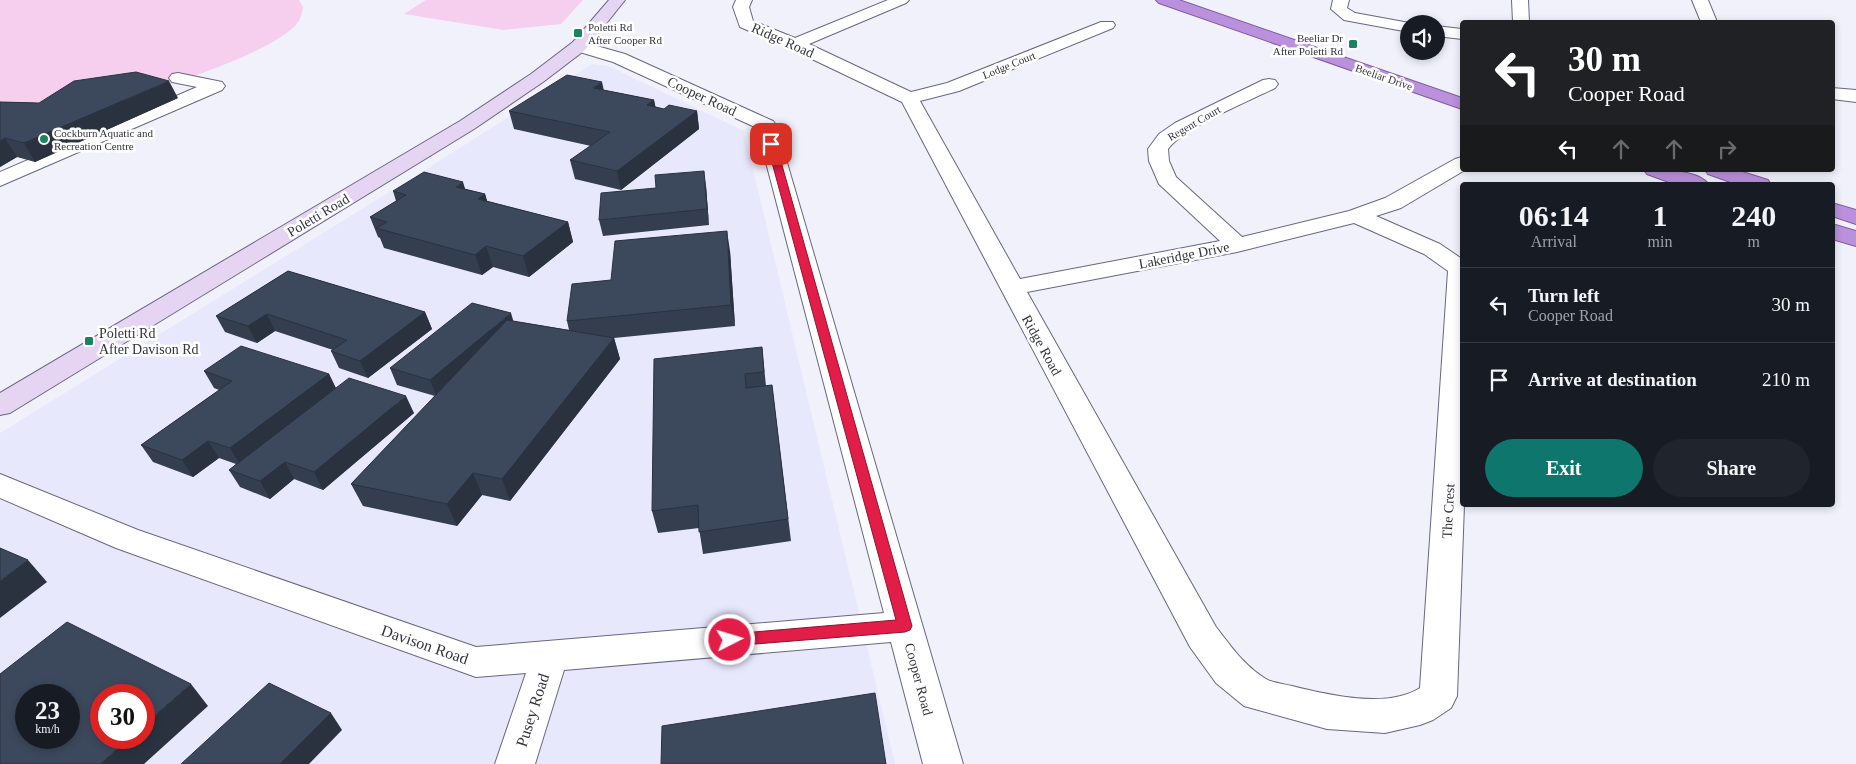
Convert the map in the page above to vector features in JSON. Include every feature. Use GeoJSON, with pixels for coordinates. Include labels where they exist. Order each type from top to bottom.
{"type":"FeatureCollection","features":[{"type":"Feature","properties":{"kind":"highway","name":"Beeliar Drive"},"geometry":{"type":"LineString","coordinates":[[1164,0],[1460,103]]}},
{"type":"Feature","properties":{"kind":"highway","name":"Beeliar Drive"},"geometry":{"type":"LineString","coordinates":[[1205,0],[1390,61]]}},
{"type":"Feature","properties":{"kind":"highway"},"geometry":{"type":"LineString","coordinates":[[1660,172],[1689,182]]}},
{"type":"Feature","properties":{"kind":"highway"},"geometry":{"type":"LineString","coordinates":[[1721,172],[1751,182]]}},
{"type":"Feature","properties":{"kind":"highway"},"geometry":{"type":"LineString","coordinates":[[1835,210],[1856,217]]}},
{"type":"Feature","properties":{"kind":"highway"},"geometry":{"type":"LineString","coordinates":[[1835,232],[1856,240]]}},
{"type":"Feature","properties":{"kind":"main road","name":"Poletti Road"},"geometry":{"type":"LineString","coordinates":[[0,406],[450,135],[531,82],[579,46],[591,34],[617,0]]}},
{"type":"Feature","properties":{"kind":"street","name":"Ridge Road"},"geometry":{"type":"LineString","coordinates":[[744,0],[741,7],[746,24],[795,44],[909,98],[1203,637],[1229,672],[1257,694],[1327,712]]}},
{"type":"Feature","properties":{"kind":"street"},"geometry":{"type":"LineString","coordinates":[[795,44],[901,0]]}},
{"type":"Feature","properties":{"kind":"street"},"geometry":{"type":"LineString","coordinates":[[1342,0],[1339,9],[1350,17],[1400,25]]}},
{"type":"Feature","properties":{"kind":"street"},"geometry":{"type":"LineString","coordinates":[[1520,0],[1521,20]]}},
{"type":"Feature","properties":{"kind":"street"},"geometry":{"type":"LineString","coordinates":[[1700,0],[1708,20]]}},
{"type":"Feature","properties":{"kind":"street","name":"Lodge Court"},"geometry":{"type":"LineString","coordinates":[[909,98],[953,87],[1107,25]]}},
{"type":"Feature","properties":{"kind":"street"},"geometry":{"type":"LineString","coordinates":[[1445,32],[1460,34]]}},
{"type":"Feature","properties":{"kind":"street","name":"Cooper Road"},"geometry":{"type":"LineString","coordinates":[[579,46],[618,58],[766,125],[943,764]]}},
{"type":"Feature","properties":{"kind":"street"},"geometry":{"type":"LineString","coordinates":[[0,180],[216,86],[178,78]]}},
{"type":"Feature","properties":{"kind":"street","name":"Regent Court"},"geometry":{"type":"LineString","coordinates":[[1237,245],[1166,180],[1159,162],[1158,149],[1166,138],[1182,127],[1269,84]]}},
{"type":"Feature","properties":{"kind":"street"},"geometry":{"type":"LineString","coordinates":[[1835,93],[1856,96]]}},
{"type":"Feature","properties":{"kind":"street"},"geometry":{"type":"LineString","coordinates":[[1356,216],[1374,195],[1460,146]]}},
{"type":"Feature","properties":{"kind":"street","name":"Lakeridge Drive"},"geometry":{"type":"LineString","coordinates":[[1011,288],[1237,245],[1356,216],[1393,203],[1460,164]]}},
{"type":"Feature","properties":{"kind":"street","name":"The Crest"},"geometry":{"type":"LineString","coordinates":[[1327,712],[1384,716],[1420,708],[1438,696],[1460,268],[1432,249],[1356,216]]}},
{"type":"Feature","properties":{"kind":"street","name":"Davison Road"},"geometry":{"type":"LineString","coordinates":[[0,485],[127,539],[476,662],[905,626]]}},
{"type":"Feature","properties":{"kind":"street","name":"Pusey Road"},"geometry":{"type":"LineString","coordinates":[[514,764],[550,655]]}},
{"type":"Feature","properties":{"kind":"shaded area"},"geometry":{"type":"Polygon","coordinates":[[[0,0],[299,0],[303,7],[298,22],[288,32],[271,43],[226,64],[179,81],[144,90],[108,95],[0,105],[0,0]]]}},
{"type":"Feature","properties":{"kind":"shaded area"},"geometry":{"type":"Polygon","coordinates":[[[426,0],[583,0],[561,24],[504,30],[404,14],[426,0]]]}},
{"type":"Feature","properties":{"kind":"shaded area"},"geometry":{"type":"Polygon","coordinates":[[[592,64],[608,66],[744,131],[895,764],[0,764],[0,433],[428,168],[592,64]]]}},
{"type":"Feature","properties":{"kind":"building"},"geometry":{"type":"Polygon","coordinates":[[[136,72],[169,81],[24,143],[5,138],[0,141],[0,102],[39,103],[74,81],[136,72]]]}},
{"type":"Feature","properties":{"kind":"building"},"geometry":{"type":"Polygon","coordinates":[[[567,75],[602,82],[593,88],[654,100],[647,105],[664,109],[669,105],[697,111],[617,171],[570,160],[610,132],[509,111],[567,75]]]}},
{"type":"Feature","properties":{"kind":"building"},"geometry":{"type":"Polygon","coordinates":[[[704,171],[707,209],[599,220],[601,193],[656,188],[655,175],[704,171]]]}},
{"type":"Feature","properties":{"kind":"building"},"geometry":{"type":"Polygon","coordinates":[[[424,172],[463,182],[456,187],[485,194],[478,199],[568,222],[523,256],[486,246],[475,255],[376,228],[387,222],[370,217],[406,195],[393,191],[424,172]]]}},
{"type":"Feature","properties":{"kind":"building"},"geometry":{"type":"Polygon","coordinates":[[[727,231],[731,305],[567,321],[572,284],[611,280],[615,241],[727,231]]]}},
{"type":"Feature","properties":{"kind":"building"},"geometry":{"type":"Polygon","coordinates":[[[288,271],[425,312],[360,361],[331,351],[347,340],[267,314],[248,326],[216,316],[288,271]]]}},
{"type":"Feature","properties":{"kind":"building"},"geometry":{"type":"Polygon","coordinates":[[[472,303],[511,313],[430,380],[390,368],[472,303]]]}},
{"type":"Feature","properties":{"kind":"building"},"geometry":{"type":"Polygon","coordinates":[[[507,320],[614,338],[502,479],[473,473],[447,504],[351,484],[507,320]]]}},
{"type":"Feature","properties":{"kind":"building"},"geometry":{"type":"Polygon","coordinates":[[[241,346],[329,374],[230,448],[208,441],[182,460],[141,445],[232,381],[204,371],[241,346]]]}},
{"type":"Feature","properties":{"kind":"building"},"geometry":{"type":"Polygon","coordinates":[[[762,347],[764,372],[745,374],[746,388],[772,385],[788,519],[699,532],[698,505],[652,511],[654,359],[762,347]]]}},
{"type":"Feature","properties":{"kind":"building"},"geometry":{"type":"Polygon","coordinates":[[[349,378],[406,396],[314,472],[285,462],[260,481],[229,470],[349,378]]]}},
{"type":"Feature","properties":{"kind":"building"},"geometry":{"type":"Polygon","coordinates":[[[0,548],[28,560],[0,581],[0,548]]]}},
{"type":"Feature","properties":{"kind":"building"},"geometry":{"type":"Polygon","coordinates":[[[67,622],[191,684],[155,715],[155,684],[90,684],[90,749],[117,749],[100,764],[0,764],[0,674],[67,622]]]}},
{"type":"Feature","properties":{"kind":"building"},"geometry":{"type":"Polygon","coordinates":[[[269,683],[331,713],[280,764],[181,764],[269,683]]]}},
{"type":"Feature","properties":{"kind":"building"},"geometry":{"type":"Polygon","coordinates":[[[875,693],[886,764],[661,764],[662,726],[875,693]]]}},
{"type":"Feature","properties":{"kind":"place","name":"Poletti Rd After Cooper Rd"},"geometry":{"type":"Point","coordinates":[578,33]}},
{"type":"Feature","properties":{"kind":"place","name":"Beeliar Dr After Poletti Rd"},"geometry":{"type":"Point","coordinates":[1353,44]}},
{"type":"Feature","properties":{"kind":"place","name":"Cockburn Aquatic and Recreation Centre"},"geometry":{"type":"Point","coordinates":[44,139]}},
{"type":"Feature","properties":{"kind":"place","name":"Poletti Rd After Davison Rd"},"geometry":{"type":"Point","coordinates":[89,341]}},
{"type":"Feature","properties":{"kind":"route"},"geometry":{"type":"LineString","coordinates":[[730,640],[905,626],[771,144]]}}]}
